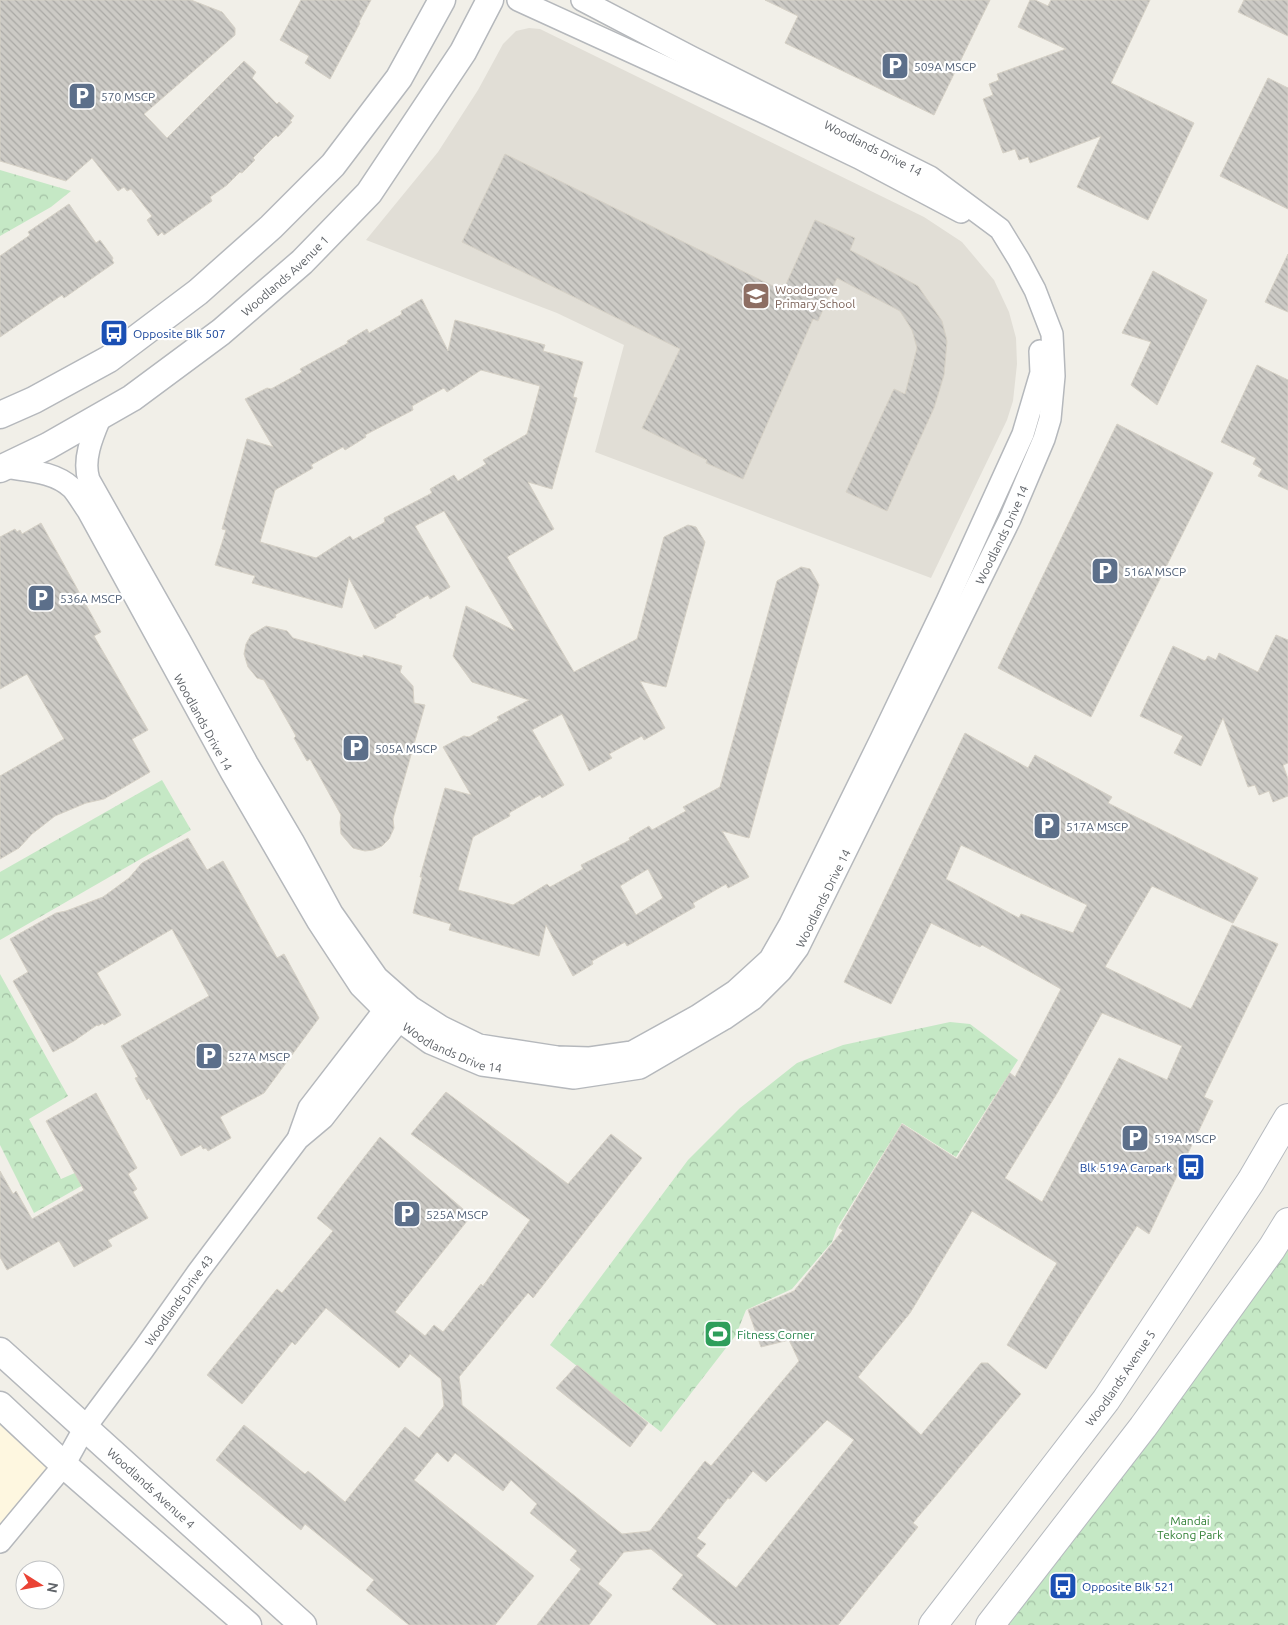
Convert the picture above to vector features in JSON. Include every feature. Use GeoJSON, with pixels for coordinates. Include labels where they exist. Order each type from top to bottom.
{"type":"FeatureCollection","features":[{"type":"Feature","properties":{"kind":"main road","name":"Woodlands Avenue 5"},"geometry":{"type":"LineString","coordinates":[[933,1625],[1106,1400],[1251,1181],[1288,1118]]}},
{"type":"Feature","properties":{"kind":"main road"},"geometry":{"type":"LineString","coordinates":[[990,1625],[1149,1419],[1272,1248],[1288,1222]]}},
{"type":"Feature","properties":{"kind":"street"},"geometry":{"type":"LineString","coordinates":[[0,415],[34,400],[109,359],[198,292],[271,226],[333,165],[399,78],[442,0]]}},
{"type":"Feature","properties":{"kind":"street","name":"Woodlands Avenue 1"},"geometry":{"type":"LineString","coordinates":[[2,468],[132,398],[221,332],[302,262],[369,193],[463,52],[490,0]]}},
{"type":"Feature","properties":{"kind":"street","name":"Woodlands Drive 14"},"geometry":{"type":"LineString","coordinates":[[2,468],[46,473],[71,488],[88,511],[231,772],[318,922],[360,986],[397,1009],[442,1027],[479,1045],[557,1057],[598,1056],[632,1052],[697,1016],[735,991],[770,959],[790,924],[954,586],[1023,434],[1041,373],[1038,328],[1027,292],[1009,259],[988,234],[961,212],[859,158],[770,115],[518,0]]}},
{"type":"Feature","properties":{"kind":"street","name":"Woodlands Drive 14"},"geometry":{"type":"LineString","coordinates":[[101,416],[86,461],[86,473],[89,480],[332,913],[397,1009],[430,1043],[482,1064],[574,1078],[640,1068],[724,1019],[753,999],[782,971],[798,948],[817,913],[1010,519],[1033,466],[1050,419],[1054,376],[1052,334],[1035,290],[1000,229],[930,177],[582,0]]}},
{"type":"Feature","properties":{"kind":"street","name":"Woodlands Drive 43"},"geometry":{"type":"LineString","coordinates":[[0,1542],[64,1465],[84,1429],[298,1139],[309,1108],[397,1009]]}},
{"type":"Feature","properties":{"kind":"street","name":"Woodlands Avenue 4"},"geometry":{"type":"LineString","coordinates":[[0,1351],[84,1429],[303,1625]]}},
{"type":"Feature","properties":{"kind":"street"},"geometry":{"type":"LineString","coordinates":[[0,1405],[64,1465],[248,1625]]}},
{"type":"Feature","properties":{"kind":"shaded area","name":"Woodgrove Primary School"},"geometry":{"type":"Polygon","coordinates":[[[529,28],[540,29],[924,217],[962,242],[994,280],[1009,312],[1016,338],[1017,364],[1013,401],[1007,420],[931,578],[595,452],[624,345],[557,313],[366,240],[438,152],[478,90],[503,44],[516,31],[529,28]]]}},
{"type":"Feature","properties":{"kind":"shaded area"},"geometry":{"type":"Polygon","coordinates":[[[0,1405],[63,1465],[0,1543],[0,1405]]]}},
{"type":"Feature","properties":{"kind":"green space"},"geometry":{"type":"Polygon","coordinates":[[[0,170],[71,191],[51,207],[0,236],[0,170]]]}},
{"type":"Feature","properties":{"kind":"green space"},"geometry":{"type":"Polygon","coordinates":[[[162,780],[191,830],[0,940],[0,872],[162,780]]]}},
{"type":"Feature","properties":{"kind":"green space"},"geometry":{"type":"Polygon","coordinates":[[[0,974],[68,1096],[29,1119],[61,1179],[84,1169],[90,1181],[34,1213],[0,1145],[0,974]]]}},
{"type":"Feature","properties":{"kind":"green space"},"geometry":{"type":"Polygon","coordinates":[[[950,1022],[970,1024],[1018,1060],[956,1157],[902,1123],[837,1228],[832,1242],[792,1289],[746,1310],[736,1335],[661,1432],[550,1345],[688,1160],[740,1108],[797,1063],[843,1045],[950,1022]]]}},
{"type":"Feature","properties":{"kind":"green space","name":"Mandai Tekong Park"},"geometry":{"type":"Polygon","coordinates":[[[1288,1225],[1288,1625],[991,1625],[1288,1225]]]}},
{"type":"Feature","properties":{"kind":"building","name":"570 MSCP"},"geometry":{"type":"Polygon","coordinates":[[[0,0],[191,0],[222,12],[235,28],[235,35],[144,114],[167,138],[244,61],[256,72],[252,78],[277,104],[279,102],[294,116],[290,121],[292,122],[278,137],[276,135],[253,158],[255,160],[242,173],[240,172],[227,185],[210,197],[212,201],[164,235],[162,232],[158,236],[147,220],[152,216],[131,189],[127,191],[124,187],[118,191],[92,158],[66,181],[0,161],[0,0]]]}},
{"type":"Feature","properties":{"kind":"building"},"geometry":{"type":"Polygon","coordinates":[[[301,0],[371,0],[330,79],[305,63],[309,56],[280,40],[301,0]]]}},
{"type":"Feature","properties":{"kind":"building","name":"509A MSCP"},"geometry":{"type":"Polygon","coordinates":[[[765,0],[990,0],[934,115],[785,43],[798,16],[765,0]]]}},
{"type":"Feature","properties":{"kind":"building"},"geometry":{"type":"Polygon","coordinates":[[[1030,0],[1035,0],[1048,6],[1051,0],[1150,0],[1111,83],[1194,123],[1148,220],[1077,187],[1101,136],[1030,163],[1028,157],[1019,160],[1015,149],[1003,153],[983,99],[993,95],[989,84],[999,80],[997,74],[1066,49],[1018,27],[1030,0]]]}},
{"type":"Feature","properties":{"kind":"building"},"geometry":{"type":"Polygon","coordinates":[[[1244,0],[1288,0],[1288,36],[1238,12],[1244,0]]]}},
{"type":"Feature","properties":{"kind":"building"},"geometry":{"type":"Polygon","coordinates":[[[1268,78],[1288,88],[1288,209],[1220,176],[1268,78]]]}},
{"type":"Feature","properties":{"kind":"building"},"geometry":{"type":"Polygon","coordinates":[[[505,154],[783,291],[815,220],[855,238],[850,250],[918,286],[942,321],[947,341],[944,375],[934,408],[887,511],[846,492],[894,389],[905,394],[917,348],[912,330],[900,311],[837,278],[818,321],[813,319],[743,479],[706,463],[707,460],[642,428],[680,349],[462,242],[505,154]]]}},
{"type":"Feature","properties":{"kind":"building"},"geometry":{"type":"Polygon","coordinates":[[[69,204],[96,243],[100,240],[113,258],[114,263],[64,298],[62,295],[0,337],[0,256],[30,235],[28,232],[69,204]]]}},
{"type":"Feature","properties":{"kind":"building"},"geometry":{"type":"Polygon","coordinates":[[[1288,254],[1288,312],[1265,302],[1288,254]]]}},
{"type":"Feature","properties":{"kind":"building"},"geometry":{"type":"Polygon","coordinates":[[[1153,271],[1207,300],[1157,405],[1131,385],[1151,342],[1122,333],[1153,271]]]}},
{"type":"Feature","properties":{"kind":"building"},"geometry":{"type":"Polygon","coordinates":[[[422,299],[448,351],[455,320],[545,345],[543,351],[583,362],[573,397],[577,398],[552,489],[528,482],[554,529],[507,557],[574,672],[637,639],[664,537],[688,525],[696,527],[705,542],[666,687],[640,681],[665,728],[644,740],[642,736],[609,754],[612,758],[589,771],[562,714],[532,730],[564,785],[542,798],[540,795],[509,813],[510,816],[473,837],[458,890],[513,905],[547,884],[550,887],[583,869],[581,865],[630,840],[629,838],[649,826],[652,830],[686,811],[683,807],[720,787],[777,581],[801,567],[810,569],[819,585],[749,838],[722,831],[749,877],[728,888],[726,884],[693,903],[695,907],[627,946],[625,942],[592,961],[593,964],[573,976],[546,925],[539,956],[449,930],[451,924],[413,913],[422,877],[420,877],[445,788],[471,795],[443,747],[464,736],[469,737],[499,720],[497,717],[529,700],[472,682],[453,656],[466,606],[515,631],[444,511],[415,526],[450,587],[430,599],[428,595],[375,629],[349,578],[342,608],[252,583],[255,576],[215,565],[226,530],[222,529],[247,439],[273,447],[245,399],[267,388],[271,389],[302,372],[300,369],[348,343],[347,341],[367,329],[369,333],[402,314],[401,311],[422,299]],[[481,370],[447,392],[444,388],[412,406],[413,410],[365,435],[366,437],[345,450],[343,447],[311,465],[313,468],[275,490],[260,542],[316,558],[350,536],[353,540],[385,522],[384,518],[432,493],[430,489],[454,475],[458,481],[486,464],[483,460],[527,434],[540,386],[481,370]],[[648,869],[620,886],[636,915],[663,898],[648,869]]]}},
{"type":"Feature","properties":{"kind":"building"},"geometry":{"type":"Polygon","coordinates":[[[1257,365],[1288,380],[1288,490],[1258,476],[1262,469],[1253,464],[1256,458],[1221,442],[1257,365]]]}},
{"type":"Feature","properties":{"kind":"building","name":"516A MSCP"},"geometry":{"type":"Polygon","coordinates":[[[1117,424],[1213,473],[1091,717],[998,668],[1117,424]]]}},
{"type":"Feature","properties":{"kind":"building"},"geometry":{"type":"Polygon","coordinates":[[[41,523],[101,632],[94,636],[148,730],[132,739],[150,772],[104,799],[86,803],[55,816],[32,834],[19,848],[0,859],[0,776],[64,739],[27,674],[0,689],[0,537],[15,529],[17,532],[20,530],[22,534],[41,523]]]}},
{"type":"Feature","properties":{"kind":"building","name":"505A MSCP"},"geometry":{"type":"Polygon","coordinates":[[[266,626],[287,631],[293,638],[363,658],[363,655],[402,666],[400,672],[413,686],[414,703],[425,705],[393,819],[394,828],[389,839],[382,846],[365,851],[353,848],[341,834],[341,815],[310,759],[307,761],[294,738],[296,736],[264,680],[257,678],[248,667],[244,654],[246,644],[251,635],[266,626]]]}},
{"type":"Feature","properties":{"kind":"building"},"geometry":{"type":"Polygon","coordinates":[[[1276,635],[1288,640],[1288,763],[1283,765],[1288,779],[1288,796],[1273,802],[1269,791],[1259,795],[1255,785],[1248,787],[1223,718],[1201,766],[1174,753],[1183,736],[1140,716],[1173,646],[1205,661],[1208,656],[1216,660],[1219,653],[1258,672],[1276,635]]]}},
{"type":"Feature","properties":{"kind":"building"},"geometry":{"type":"Polygon","coordinates":[[[965,733],[1028,768],[1035,755],[1112,797],[1108,803],[1258,878],[1233,923],[1152,886],[1105,967],[1191,1009],[1232,925],[1278,944],[1204,1097],[1213,1101],[1149,1234],[1137,1226],[1046,1369],[1007,1345],[1057,1263],[972,1211],[910,1313],[858,1377],[921,1435],[981,1363],[988,1363],[1021,1394],[913,1523],[918,1527],[838,1625],[717,1625],[672,1589],[683,1575],[651,1549],[624,1552],[598,1584],[612,1595],[589,1625],[537,1625],[581,1569],[570,1560],[577,1551],[530,1513],[537,1504],[511,1480],[503,1491],[455,1453],[448,1462],[437,1452],[414,1480],[534,1576],[495,1625],[409,1625],[366,1590],[374,1580],[305,1524],[301,1530],[216,1460],[244,1425],[305,1474],[308,1471],[345,1502],[405,1427],[419,1438],[444,1406],[441,1379],[410,1354],[399,1368],[326,1308],[295,1345],[292,1342],[242,1404],[207,1375],[277,1289],[282,1293],[333,1231],[317,1218],[380,1137],[471,1216],[395,1312],[425,1336],[434,1325],[443,1332],[481,1284],[483,1286],[530,1220],[411,1134],[446,1092],[568,1184],[611,1134],[642,1158],[533,1298],[528,1293],[459,1377],[462,1405],[622,1534],[650,1531],[705,1461],[711,1466],[799,1361],[789,1340],[761,1347],[748,1310],[794,1291],[843,1230],[839,1228],[902,1124],[957,1159],[1010,1073],[1015,1077],[1061,989],[982,945],[980,947],[931,923],[891,1004],[844,982],[965,733]],[[961,845],[946,879],[1019,918],[1021,914],[1073,933],[1087,905],[961,845]],[[1102,1013],[1059,1090],[1005,1178],[1042,1202],[1119,1058],[1167,1080],[1182,1046],[1102,1013]],[[827,1420],[766,1482],[753,1471],[730,1499],[728,1498],[697,1538],[706,1544],[696,1556],[736,1588],[854,1440],[827,1420]]]}},
{"type":"Feature","properties":{"kind":"building"},"geometry":{"type":"Polygon","coordinates":[[[188,838],[207,870],[223,861],[277,958],[284,954],[319,1018],[264,1093],[220,1117],[231,1138],[208,1151],[206,1148],[203,1149],[201,1145],[181,1156],[149,1098],[147,1100],[135,1078],[138,1077],[121,1046],[209,996],[172,929],[97,973],[121,1015],[104,1025],[103,1023],[97,1025],[74,1041],[53,1052],[13,981],[28,972],[10,939],[56,913],[103,897],[129,878],[142,863],[188,838]]]}},
{"type":"Feature","properties":{"kind":"building"},"geometry":{"type":"Polygon","coordinates":[[[96,1093],[137,1168],[128,1174],[137,1189],[133,1192],[148,1218],[108,1240],[112,1246],[74,1267],[59,1241],[7,1270],[0,1257],[0,1171],[13,1194],[16,1191],[32,1219],[84,1190],[46,1121],[96,1093]]]}},
{"type":"Feature","properties":{"kind":"building"},"geometry":{"type":"Polygon","coordinates":[[[577,1365],[648,1423],[630,1447],[556,1388],[577,1365]]]}},
{"type":"Feature","properties":{"kind":"place","name":"509A MSCP"},"geometry":{"type":"Point","coordinates":[895,66]}},
{"type":"Feature","properties":{"kind":"place","name":"570 MSCP"},"geometry":{"type":"Point","coordinates":[82,96]}},
{"type":"Feature","properties":{"kind":"place","name":"Woodgrove Primary School"},"geometry":{"type":"Point","coordinates":[756,296]}},
{"type":"Feature","properties":{"kind":"place","name":"Opposite Blk 507"},"geometry":{"type":"Point","coordinates":[114,333]}},
{"type":"Feature","properties":{"kind":"place","name":"516A MSCP"},"geometry":{"type":"Point","coordinates":[1105,571]}},
{"type":"Feature","properties":{"kind":"place","name":"536A MSCP"},"geometry":{"type":"Point","coordinates":[41,598]}},
{"type":"Feature","properties":{"kind":"place","name":"505A MSCP"},"geometry":{"type":"Point","coordinates":[356,748]}},
{"type":"Feature","properties":{"kind":"place","name":"517A MSCP"},"geometry":{"type":"Point","coordinates":[1047,826]}},
{"type":"Feature","properties":{"kind":"place","name":"527A MSCP"},"geometry":{"type":"Point","coordinates":[209,1056]}},
{"type":"Feature","properties":{"kind":"place","name":"519A MSCP"},"geometry":{"type":"Point","coordinates":[1135,1138]}},
{"type":"Feature","properties":{"kind":"place","name":"Blk 519A Carpark"},"geometry":{"type":"Point","coordinates":[1191,1167]}},
{"type":"Feature","properties":{"kind":"place","name":"525A MSCP"},"geometry":{"type":"Point","coordinates":[407,1214]}},
{"type":"Feature","properties":{"kind":"place","name":"Fitness Corner"},"geometry":{"type":"Point","coordinates":[718,1334]}},
{"type":"Feature","properties":{"kind":"place","name":"Opposite Blk 521"},"geometry":{"type":"Point","coordinates":[1063,1586]}}]}
